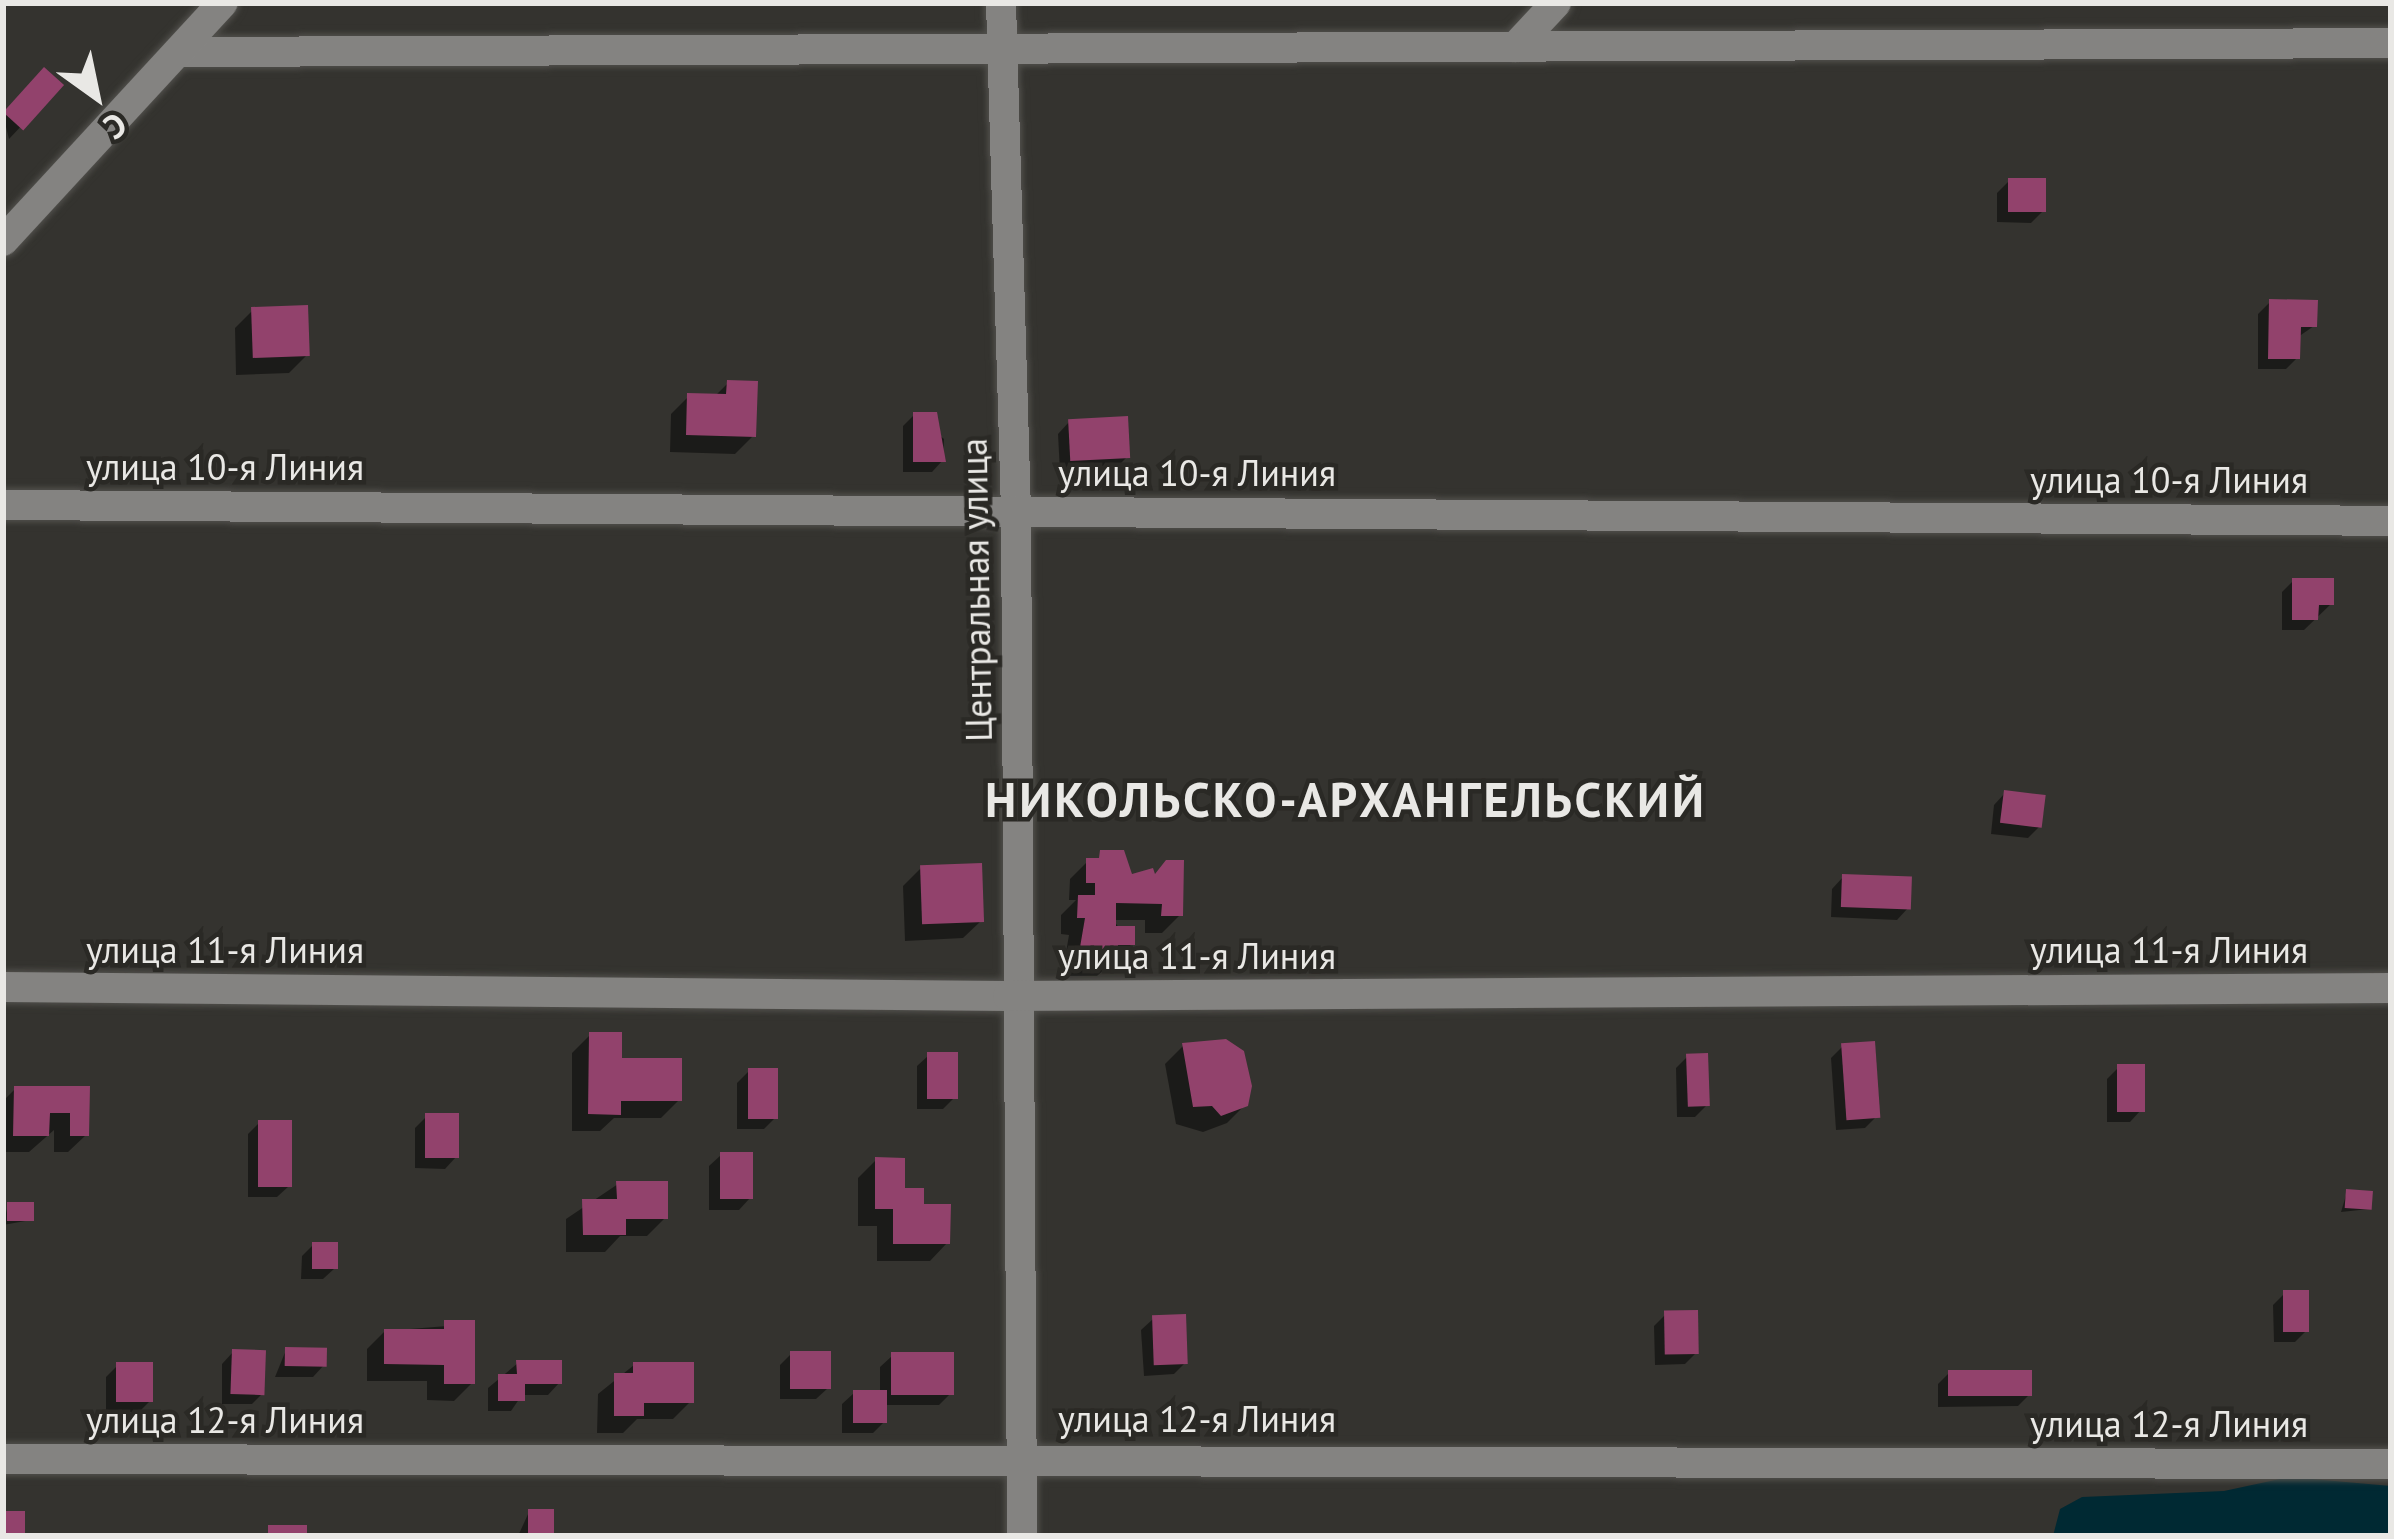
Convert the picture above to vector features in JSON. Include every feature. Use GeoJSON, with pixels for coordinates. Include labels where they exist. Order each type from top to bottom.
{"type":"FeatureCollection","features":[{"type":"Feature","properties":{"kind":"street"},"geometry":{"type":"LineString","coordinates":[[3,242],[224,3]]}},
{"type":"Feature","properties":{"kind":"street","name":"Центральная улица"},"geometry":{"type":"LineString","coordinates":[[1001,3],[1016,511],[1022,1536]]}},
{"type":"Feature","properties":{"kind":"street"},"geometry":{"type":"LineString","coordinates":[[1516,46],[1556,3]]}},
{"type":"Feature","properties":{"kind":"street"},"geometry":{"type":"LineString","coordinates":[[178,52],[2391,43]]}},
{"type":"Feature","properties":{"kind":"street","name":"улица 10-я Линия"},"geometry":{"type":"LineString","coordinates":[[3,505],[2391,521]]}},
{"type":"Feature","properties":{"kind":"street","name":"улица 11-я Линия"},"geometry":{"type":"LineString","coordinates":[[3,987],[1019,996],[2391,988]]}},
{"type":"Feature","properties":{"kind":"street","name":"улица 12-я Линия"},"geometry":{"type":"LineString","coordinates":[[3,1459],[1023,1457],[2391,1464]]}},
{"type":"Feature","properties":{"kind":"water"},"geometry":{"type":"Polygon","coordinates":[[[2289,1477],[2391,1486],[2391,1536],[2053,1536],[2060,1509],[2082,1497],[2224,1491],[2289,1477]]]}},
{"type":"Feature","properties":{"kind":"building"},"geometry":{"type":"Polygon","coordinates":[[[44,67],[64,85],[23,130],[3,112],[44,67]]]}},
{"type":"Feature","properties":{"kind":"building"},"geometry":{"type":"Polygon","coordinates":[[[2008,178],[2046,178],[2046,212],[2008,212],[2008,178]]]}},
{"type":"Feature","properties":{"kind":"building"},"geometry":{"type":"Polygon","coordinates":[[[2269,299],[2318,300],[2317,327],[2301,327],[2300,359],[2268,359],[2269,299]]]}},
{"type":"Feature","properties":{"kind":"building"},"geometry":{"type":"Polygon","coordinates":[[[308,305],[310,356],[253,358],[251,307],[308,305]]]}},
{"type":"Feature","properties":{"kind":"building"},"geometry":{"type":"Polygon","coordinates":[[[727,380],[758,381],[756,437],[686,435],[687,393],[726,394],[727,380]]]}},
{"type":"Feature","properties":{"kind":"building"},"geometry":{"type":"Polygon","coordinates":[[[913,412],[937,412],[946,462],[913,462],[913,412]]]}},
{"type":"Feature","properties":{"kind":"building"},"geometry":{"type":"Polygon","coordinates":[[[1128,416],[1130,458],[1070,461],[1068,419],[1128,416]]]}},
{"type":"Feature","properties":{"kind":"building"},"geometry":{"type":"Polygon","coordinates":[[[2292,578],[2334,578],[2334,605],[2319,605],[2318,620],[2292,620],[2292,578]]]}},
{"type":"Feature","properties":{"kind":"building"},"geometry":{"type":"Polygon","coordinates":[[[2004,790],[2046,795],[2042,828],[2000,823],[2004,790]]]}},
{"type":"Feature","properties":{"kind":"building"},"geometry":{"type":"Polygon","coordinates":[[[1100,850],[1124,850],[1132,874],[1153,868],[1155,874],[1166,860],[1184,860],[1183,916],[1161,916],[1162,904],[1116,903],[1116,926],[1135,926],[1135,945],[1118,945],[1118,959],[1078,959],[1085,918],[1077,918],[1078,895],[1095,895],[1095,883],[1086,883],[1086,858],[1099,858],[1100,850]]]}},
{"type":"Feature","properties":{"kind":"building"},"geometry":{"type":"Polygon","coordinates":[[[982,863],[984,922],[922,924],[920,865],[982,863]]]}},
{"type":"Feature","properties":{"kind":"building"},"geometry":{"type":"Polygon","coordinates":[[[1842,874],[1912,876],[1911,909],[1841,907],[1842,874]]]}},
{"type":"Feature","properties":{"kind":"building"},"geometry":{"type":"Polygon","coordinates":[[[589,1032],[622,1032],[622,1058],[682,1058],[682,1101],[621,1101],[621,1115],[588,1114],[589,1032]]]}},
{"type":"Feature","properties":{"kind":"building"},"geometry":{"type":"Polygon","coordinates":[[[1226,1039],[1244,1051],[1252,1086],[1248,1106],[1221,1116],[1212,1106],[1193,1107],[1182,1043],[1226,1039]]]}},
{"type":"Feature","properties":{"kind":"building"},"geometry":{"type":"Polygon","coordinates":[[[1875,1041],[1880,1118],[1846,1120],[1841,1043],[1875,1041]]]}},
{"type":"Feature","properties":{"kind":"building"},"geometry":{"type":"Polygon","coordinates":[[[927,1052],[958,1052],[958,1099],[927,1099],[927,1052]]]}},
{"type":"Feature","properties":{"kind":"building"},"geometry":{"type":"Polygon","coordinates":[[[1708,1053],[1710,1106],[1688,1107],[1686,1054],[1708,1053]]]}},
{"type":"Feature","properties":{"kind":"building"},"geometry":{"type":"Polygon","coordinates":[[[2117,1064],[2145,1064],[2145,1112],[2117,1112],[2117,1064]]]}},
{"type":"Feature","properties":{"kind":"building"},"geometry":{"type":"Polygon","coordinates":[[[748,1068],[778,1068],[778,1119],[748,1119],[748,1068]]]}},
{"type":"Feature","properties":{"kind":"building"},"geometry":{"type":"Polygon","coordinates":[[[14,1086],[90,1086],[89,1136],[70,1136],[70,1113],[50,1113],[49,1136],[13,1136],[14,1086]]]}},
{"type":"Feature","properties":{"kind":"building"},"geometry":{"type":"Polygon","coordinates":[[[425,1113],[459,1113],[459,1158],[425,1158],[425,1113]]]}},
{"type":"Feature","properties":{"kind":"building"},"geometry":{"type":"Polygon","coordinates":[[[258,1120],[292,1120],[292,1187],[258,1187],[258,1120]]]}},
{"type":"Feature","properties":{"kind":"building"},"geometry":{"type":"Polygon","coordinates":[[[720,1152],[753,1152],[753,1199],[720,1199],[720,1152]]]}},
{"type":"Feature","properties":{"kind":"building"},"geometry":{"type":"Polygon","coordinates":[[[875,1157],[905,1158],[905,1188],[924,1188],[924,1204],[951,1204],[950,1244],[893,1244],[893,1209],[875,1209],[875,1157]]]}},
{"type":"Feature","properties":{"kind":"building"},"geometry":{"type":"Polygon","coordinates":[[[616,1181],[668,1181],[668,1219],[626,1219],[626,1235],[583,1235],[582,1199],[617,1199],[616,1181]]]}},
{"type":"Feature","properties":{"kind":"building"},"geometry":{"type":"Polygon","coordinates":[[[2346,1189],[2373,1191],[2372,1210],[2345,1208],[2346,1189]]]}},
{"type":"Feature","properties":{"kind":"building"},"geometry":{"type":"Polygon","coordinates":[[[7,1202],[34,1202],[34,1221],[7,1221],[7,1202]]]}},
{"type":"Feature","properties":{"kind":"building"},"geometry":{"type":"Polygon","coordinates":[[[312,1242],[338,1242],[338,1269],[312,1269],[312,1242]]]}},
{"type":"Feature","properties":{"kind":"building"},"geometry":{"type":"Polygon","coordinates":[[[2283,1290],[2309,1290],[2309,1332],[2283,1332],[2283,1290]]]}},
{"type":"Feature","properties":{"kind":"building"},"geometry":{"type":"Polygon","coordinates":[[[1698,1310],[1699,1354],[1665,1355],[1664,1311],[1698,1310]]]}},
{"type":"Feature","properties":{"kind":"building"},"geometry":{"type":"Polygon","coordinates":[[[1186,1314],[1188,1364],[1154,1365],[1152,1315],[1186,1314]]]}},
{"type":"Feature","properties":{"kind":"building"},"geometry":{"type":"Polygon","coordinates":[[[444,1320],[475,1320],[475,1384],[444,1384],[444,1365],[384,1364],[384,1329],[444,1329],[444,1320]]]}},
{"type":"Feature","properties":{"kind":"building"},"geometry":{"type":"Polygon","coordinates":[[[285,1347],[327,1348],[327,1367],[285,1366],[285,1347]]]}},
{"type":"Feature","properties":{"kind":"building"},"geometry":{"type":"Polygon","coordinates":[[[232,1349],[266,1350],[264,1395],[230,1394],[232,1349]]]}},
{"type":"Feature","properties":{"kind":"building"},"geometry":{"type":"Polygon","coordinates":[[[790,1351],[831,1351],[831,1389],[790,1389],[790,1351]]]}},
{"type":"Feature","properties":{"kind":"building"},"geometry":{"type":"Polygon","coordinates":[[[891,1352],[954,1352],[954,1395],[891,1395],[891,1352]]]}},
{"type":"Feature","properties":{"kind":"building"},"geometry":{"type":"Polygon","coordinates":[[[516,1360],[562,1360],[562,1384],[525,1384],[525,1401],[498,1401],[498,1374],[517,1374],[516,1360]]]}},
{"type":"Feature","properties":{"kind":"building"},"geometry":{"type":"Polygon","coordinates":[[[116,1362],[153,1362],[153,1402],[116,1402],[116,1362]]]}},
{"type":"Feature","properties":{"kind":"building"},"geometry":{"type":"Polygon","coordinates":[[[633,1362],[694,1362],[694,1403],[644,1403],[644,1416],[614,1416],[614,1373],[633,1373],[633,1362]]]}},
{"type":"Feature","properties":{"kind":"building"},"geometry":{"type":"Polygon","coordinates":[[[1948,1370],[2032,1370],[2032,1396],[1948,1396],[1948,1370]]]}},
{"type":"Feature","properties":{"kind":"building"},"geometry":{"type":"Polygon","coordinates":[[[853,1390],[887,1390],[887,1423],[853,1423],[853,1390]]]}},
{"type":"Feature","properties":{"kind":"building"},"geometry":{"type":"Polygon","coordinates":[[[528,1509],[554,1509],[554,1536],[528,1536],[528,1509]]]}},
{"type":"Feature","properties":{"kind":"building"},"geometry":{"type":"Polygon","coordinates":[[[3,1511],[25,1511],[25,1536],[3,1536],[3,1511]]]}},
{"type":"Feature","properties":{"kind":"building"},"geometry":{"type":"Polygon","coordinates":[[[268,1525],[307,1525],[307,1536],[268,1536],[268,1525]]]}},
{"type":"Feature","properties":{"kind":"district","name":"НИКОЛЬСКО-АРХАНГЕЛЬСКИЙ"},"geometry":{"type":"Point","coordinates":[1346,800]}}]}
